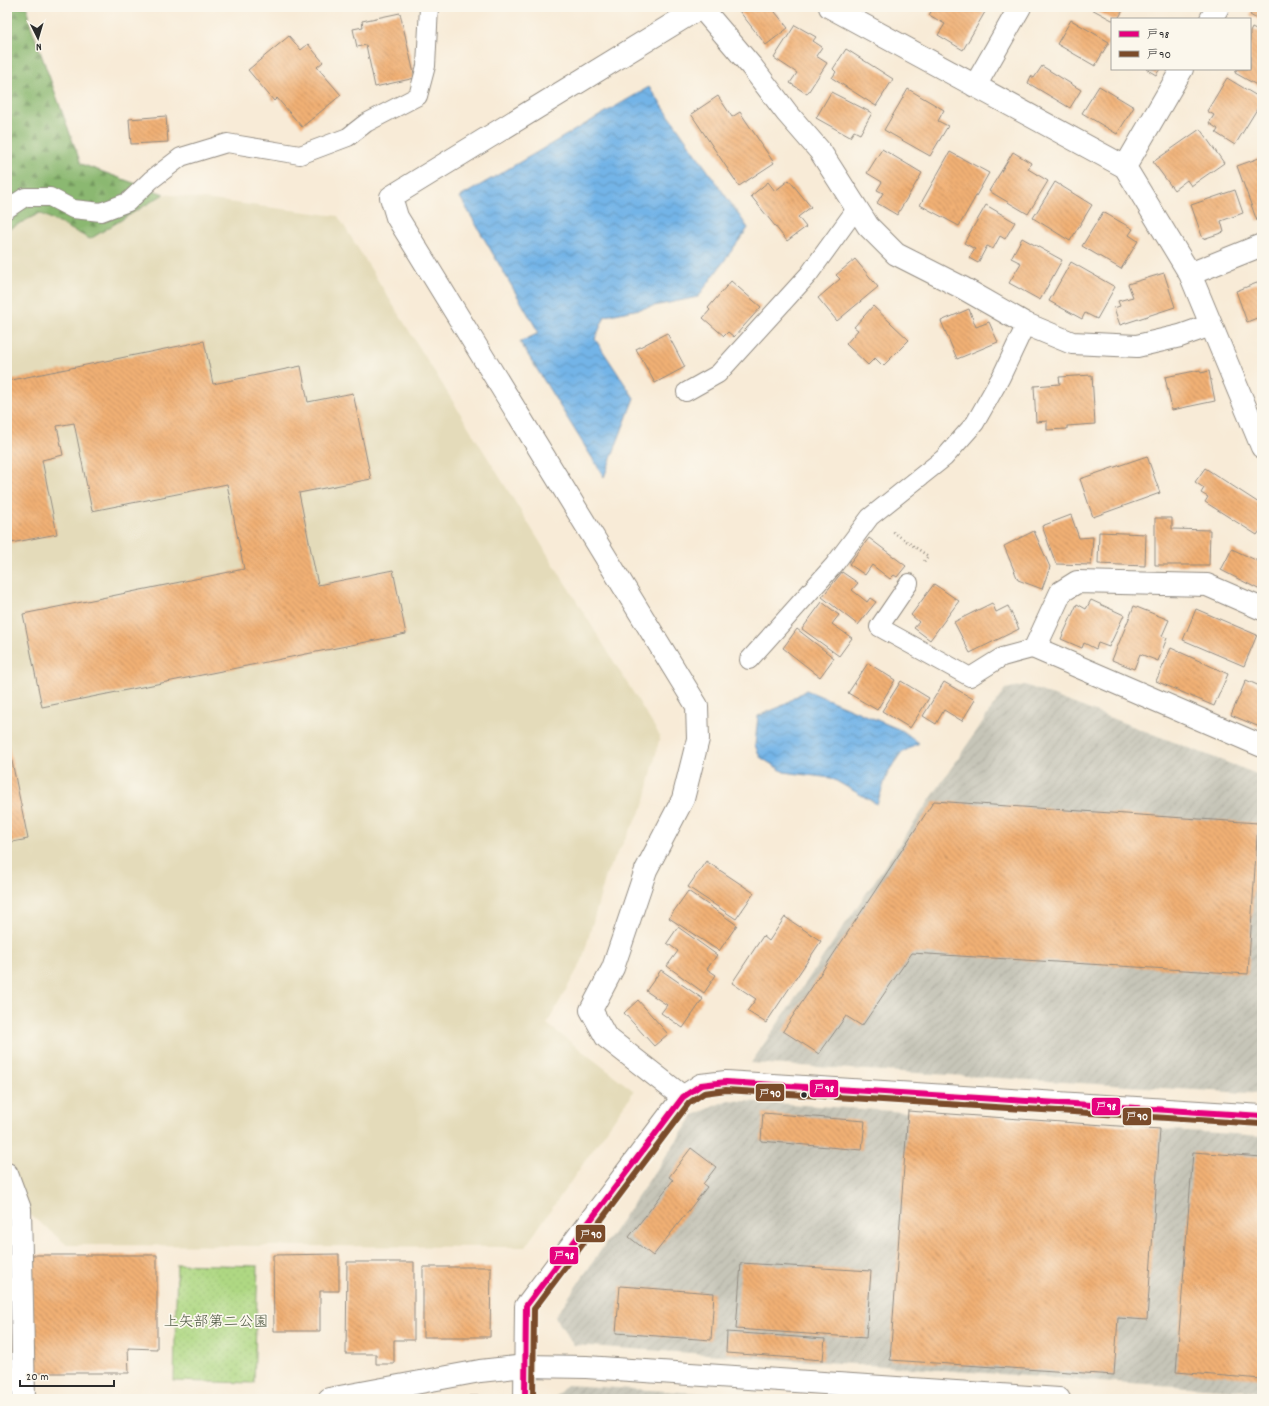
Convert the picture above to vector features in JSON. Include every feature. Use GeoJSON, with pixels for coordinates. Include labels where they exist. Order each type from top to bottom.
{"type":"FeatureCollection","features":[{"type":"Feature","properties":{"kind":"street"},"geometry":{"type":"LineString","coordinates":[[683,1097],[606,1037],[591,1010],[612,968],[646,870],[684,799],[698,739],[697,706],[397,216],[391,197],[701,7],[752,67],[787,113],[820,151],[868,226],[896,254],[963,288],[1026,324],[1072,342],[1137,346],[1180,336],[1211,325]]}},
{"type":"Feature","properties":{"kind":"street"},"geometry":{"type":"LineString","coordinates":[[830,7],[1126,167],[1190,274],[1262,447]]}},
{"type":"Feature","properties":{"kind":"street"},"geometry":{"type":"LineString","coordinates":[[975,86],[1020,7]]}},
{"type":"Feature","properties":{"kind":"street"},"geometry":{"type":"LineString","coordinates":[[1212,18],[1218,7]]}},
{"type":"Feature","properties":{"kind":"street"},"geometry":{"type":"LineString","coordinates":[[1126,167],[1181,70]]}},
{"type":"Feature","properties":{"kind":"street"},"geometry":{"type":"LineString","coordinates":[[1190,274],[1262,245]]}},
{"type":"Feature","properties":{"kind":"street"},"geometry":{"type":"LineString","coordinates":[[1262,609],[1207,585],[1077,582],[1061,592],[1035,648],[1262,746]]}},
{"type":"Feature","properties":{"kind":"street"},"geometry":{"type":"LineString","coordinates":[[525,1399],[526,1306],[683,1097],[701,1085],[726,1082],[1262,1116]]}},
{"type":"Feature","properties":{"kind":"street"},"geometry":{"type":"LineString","coordinates":[[7,1174],[20,1209],[24,1399]]}},
{"type":"Feature","properties":{"kind":"street"},"geometry":{"type":"LineString","coordinates":[[329,1399],[480,1371],[525,1366],[586,1367],[1060,1399]]}},
{"type":"Feature","properties":{"kind":"lane"},"geometry":{"type":"LineString","coordinates":[[7,208],[25,198],[50,197],[73,209],[101,212],[128,202],[151,180],[181,157],[220,145],[227,143],[300,155],[348,137],[366,123],[418,96],[426,66],[429,7]]}},
{"type":"Feature","properties":{"kind":"lane"},"geometry":{"type":"LineString","coordinates":[[686,392],[718,374],[809,274],[856,209]]}},
{"type":"Feature","properties":{"kind":"lane"},"geometry":{"type":"LineString","coordinates":[[749,660],[834,565],[870,517],[944,458],[975,423],[1001,377],[1026,324]]}},
{"type":"Feature","properties":{"kind":"lane"},"geometry":{"type":"LineString","coordinates":[[909,583],[879,627],[970,677],[1002,657],[1035,648]]}},
{"type":"Feature","properties":{"kind":"path"},"geometry":{"type":"LineString","coordinates":[[870,517],[928,556],[909,583]]}},
{"type":"Feature","properties":{"kind":"shaded area"},"geometry":{"type":"Polygon","coordinates":[[[164,194],[338,216],[660,736],[644,805],[607,872],[582,961],[547,1024],[634,1091],[525,1247],[67,1245],[29,1214],[7,1151],[7,230],[40,213],[90,239],[164,194]]]}},
{"type":"Feature","properties":{"kind":"shaded area"},"geometry":{"type":"Polygon","coordinates":[[[1025,685],[1262,776],[1262,1094],[751,1063],[1005,689],[1025,685]]]}},
{"type":"Feature","properties":{"kind":"shaded area"},"geometry":{"type":"Polygon","coordinates":[[[728,1100],[1262,1136],[1262,1392],[574,1345],[555,1317],[694,1115],[728,1100]]]}},
{"type":"Feature","properties":{"kind":"shaded area"},"geometry":{"type":"Polygon","coordinates":[[[567,1385],[698,1393],[790,1399],[553,1399],[567,1385]]]}},
{"type":"Feature","properties":{"kind":"green space"},"geometry":{"type":"Polygon","coordinates":[[[7,7],[28,7],[28,18],[81,164],[164,194],[90,239],[40,213],[7,230],[7,7]]]}},
{"type":"Feature","properties":{"kind":"green space","name":"上矢部第二公園"},"geometry":{"type":"Polygon","coordinates":[[[177,1264],[258,1266],[254,1383],[174,1381],[177,1264]]]}},
{"type":"Feature","properties":{"kind":"water"},"geometry":{"type":"Polygon","coordinates":[[[649,87],[748,228],[698,297],[605,316],[595,339],[634,398],[604,477],[520,342],[539,333],[460,197],[649,87]]]}},
{"type":"Feature","properties":{"kind":"water"},"geometry":{"type":"Polygon","coordinates":[[[806,690],[903,731],[919,743],[901,753],[888,772],[877,804],[831,778],[784,772],[760,757],[755,745],[758,716],[780,707],[806,690]]]}},
{"type":"Feature","properties":{"kind":"building"},"geometry":{"type":"Polygon","coordinates":[[[736,7],[771,7],[788,28],[766,45],[736,7]]]}},
{"type":"Feature","properties":{"kind":"building"},"geometry":{"type":"Polygon","coordinates":[[[934,7],[976,7],[985,12],[963,50],[938,35],[945,24],[929,15],[934,7]]]}},
{"type":"Feature","properties":{"kind":"building"},"geometry":{"type":"Polygon","coordinates":[[[1088,7],[1125,7],[1119,18],[1111,18],[1111,19],[1088,7]]]}},
{"type":"Feature","properties":{"kind":"building"},"geometry":{"type":"Polygon","coordinates":[[[1254,7],[1262,7],[1262,22],[1250,15],[1254,7]]]}},
{"type":"Feature","properties":{"kind":"building"},"geometry":{"type":"Polygon","coordinates":[[[400,13],[415,78],[375,87],[366,45],[357,47],[353,29],[363,27],[362,21],[400,13]]]}},
{"type":"Feature","properties":{"kind":"building"},"geometry":{"type":"Polygon","coordinates":[[[1071,20],[1109,42],[1095,66],[1057,44],[1071,20]]]}},
{"type":"Feature","properties":{"kind":"building"},"geometry":{"type":"Polygon","coordinates":[[[795,25],[816,37],[813,41],[822,47],[816,56],[827,63],[807,94],[790,83],[797,73],[774,58],[795,25]]]}},
{"type":"Feature","properties":{"kind":"building"},"geometry":{"type":"Polygon","coordinates":[[[1252,28],[1262,33],[1262,88],[1235,73],[1236,70],[1251,70],[1252,28]]]}},
{"type":"Feature","properties":{"kind":"building"},"geometry":{"type":"Polygon","coordinates":[[[289,36],[301,50],[308,44],[323,62],[317,67],[341,95],[302,127],[277,98],[274,101],[248,70],[289,36]]]}},
{"type":"Feature","properties":{"kind":"building"},"geometry":{"type":"Polygon","coordinates":[[[846,49],[893,79],[876,106],[832,78],[836,72],[833,69],[846,49]]]}},
{"type":"Feature","properties":{"kind":"building"},"geometry":{"type":"Polygon","coordinates":[[[1042,66],[1081,90],[1070,108],[1028,83],[1031,76],[1034,78],[1042,66]]]}},
{"type":"Feature","properties":{"kind":"building"},"geometry":{"type":"Polygon","coordinates":[[[1148,70],[1159,70],[1156,75],[1148,70]]]}},
{"type":"Feature","properties":{"kind":"building"},"geometry":{"type":"Polygon","coordinates":[[[1227,78],[1262,99],[1235,145],[1216,133],[1218,129],[1209,123],[1214,115],[1207,111],[1227,78]]]}},
{"type":"Feature","properties":{"kind":"building"},"geometry":{"type":"Polygon","coordinates":[[[1099,86],[1134,107],[1117,134],[1082,113],[1099,86]]]}},
{"type":"Feature","properties":{"kind":"building"},"geometry":{"type":"Polygon","coordinates":[[[908,89],[944,110],[938,121],[948,126],[930,156],[884,130],[908,89]]]}},
{"type":"Feature","properties":{"kind":"building"},"geometry":{"type":"Polygon","coordinates":[[[831,92],[872,113],[860,134],[854,131],[850,137],[816,118],[831,92]]]}},
{"type":"Feature","properties":{"kind":"building"},"geometry":{"type":"Polygon","coordinates":[[[718,96],[732,117],[740,112],[774,163],[739,186],[691,114],[718,96]]]}},
{"type":"Feature","properties":{"kind":"building"},"geometry":{"type":"Polygon","coordinates":[[[166,116],[168,142],[131,144],[129,119],[166,116]]]}},
{"type":"Feature","properties":{"kind":"building"},"geometry":{"type":"Polygon","coordinates":[[[1200,129],[1224,163],[1191,186],[1187,180],[1174,190],[1153,162],[1200,129]]]}},
{"type":"Feature","properties":{"kind":"building"},"geometry":{"type":"Polygon","coordinates":[[[882,149],[922,173],[897,215],[877,203],[883,193],[877,190],[882,182],[867,173],[882,149]]]}},
{"type":"Feature","properties":{"kind":"building"},"geometry":{"type":"Polygon","coordinates":[[[950,152],[989,173],[959,226],[920,205],[950,152]]]}},
{"type":"Feature","properties":{"kind":"building"},"geometry":{"type":"Polygon","coordinates":[[[1013,152],[1031,163],[1028,169],[1048,181],[1028,214],[989,191],[1013,152]]]}},
{"type":"Feature","properties":{"kind":"building"},"geometry":{"type":"Polygon","coordinates":[[[1262,157],[1262,219],[1257,221],[1237,166],[1262,157]]]}},
{"type":"Feature","properties":{"kind":"building"},"geometry":{"type":"Polygon","coordinates":[[[789,180],[811,207],[798,217],[806,227],[787,241],[751,196],[768,182],[775,191],[789,180]]]}},
{"type":"Feature","properties":{"kind":"building"},"geometry":{"type":"Polygon","coordinates":[[[1055,182],[1092,205],[1070,241],[1033,218],[1055,182]]]}},
{"type":"Feature","properties":{"kind":"building"},"geometry":{"type":"Polygon","coordinates":[[[1235,190],[1243,213],[1221,221],[1224,232],[1203,239],[1191,205],[1235,190]]]}},
{"type":"Feature","properties":{"kind":"building"},"geometry":{"type":"Polygon","coordinates":[[[986,205],[1015,222],[1005,239],[1000,236],[993,249],[987,246],[978,263],[969,258],[975,249],[964,243],[986,205]]]}},
{"type":"Feature","properties":{"kind":"building"},"geometry":{"type":"Polygon","coordinates":[[[1103,212],[1133,229],[1129,235],[1138,241],[1121,269],[1082,246],[1103,212]]]}},
{"type":"Feature","properties":{"kind":"building"},"geometry":{"type":"Polygon","coordinates":[[[1022,238],[1062,260],[1040,300],[1009,283],[1021,263],[1011,258],[1022,238]]]}},
{"type":"Feature","properties":{"kind":"building"},"geometry":{"type":"Polygon","coordinates":[[[855,259],[878,287],[837,321],[818,298],[840,279],[836,275],[855,259]]]}},
{"type":"Feature","properties":{"kind":"building"},"geometry":{"type":"Polygon","coordinates":[[[1071,262],[1115,287],[1097,319],[1085,313],[1082,319],[1049,301],[1071,262]]]}},
{"type":"Feature","properties":{"kind":"building"},"geometry":{"type":"Polygon","coordinates":[[[1164,273],[1175,307],[1120,325],[1114,308],[1120,306],[1118,301],[1133,297],[1128,284],[1164,273]]]}},
{"type":"Feature","properties":{"kind":"building"},"geometry":{"type":"Polygon","coordinates":[[[731,281],[761,307],[734,337],[728,332],[724,336],[703,318],[710,310],[708,308],[731,281]]]}},
{"type":"Feature","properties":{"kind":"building"},"geometry":{"type":"Polygon","coordinates":[[[1262,281],[1262,316],[1247,322],[1236,291],[1262,281]]]}},
{"type":"Feature","properties":{"kind":"building"},"geometry":{"type":"Polygon","coordinates":[[[873,306],[909,340],[883,366],[875,358],[868,365],[846,344],[858,330],[854,327],[873,306]]]}},
{"type":"Feature","properties":{"kind":"building"},"geometry":{"type":"Polygon","coordinates":[[[969,309],[976,327],[989,322],[998,342],[957,359],[941,321],[969,309]]]}},
{"type":"Feature","properties":{"kind":"building"},"geometry":{"type":"Polygon","coordinates":[[[667,333],[685,367],[655,383],[636,349],[667,333]]]}},
{"type":"Feature","properties":{"kind":"building"},"geometry":{"type":"Polygon","coordinates":[[[204,341],[213,384],[301,366],[308,402],[353,393],[371,479],[299,493],[318,585],[393,570],[406,634],[42,707],[23,614],[244,569],[227,484],[92,511],[74,423],[57,426],[63,455],[42,460],[57,534],[11,543],[7,525],[7,381],[204,341]]]}},
{"type":"Feature","properties":{"kind":"building"},"geometry":{"type":"Polygon","coordinates":[[[1200,370],[1201,373],[1209,371],[1215,401],[1172,410],[1165,377],[1200,370]]]}},
{"type":"Feature","properties":{"kind":"building"},"geometry":{"type":"Polygon","coordinates":[[[1092,375],[1095,424],[1067,426],[1067,429],[1047,430],[1047,421],[1036,422],[1034,386],[1060,384],[1059,377],[1092,375]]]}},
{"type":"Feature","properties":{"kind":"building"},"geometry":{"type":"Polygon","coordinates":[[[1147,456],[1160,493],[1093,517],[1080,479],[1147,456]]]}},
{"type":"Feature","properties":{"kind":"building"},"geometry":{"type":"Polygon","coordinates":[[[1205,468],[1262,505],[1262,528],[1257,535],[1205,502],[1208,497],[1201,493],[1204,488],[1195,482],[1205,468]]]}},
{"type":"Feature","properties":{"kind":"building"},"geometry":{"type":"Polygon","coordinates":[[[1071,515],[1079,538],[1093,537],[1091,565],[1056,564],[1042,526],[1071,515]]]}},
{"type":"Feature","properties":{"kind":"building"},"geometry":{"type":"Polygon","coordinates":[[[1155,518],[1172,518],[1172,529],[1210,530],[1209,565],[1155,565],[1155,518]]]}},
{"type":"Feature","properties":{"kind":"building"},"geometry":{"type":"Polygon","coordinates":[[[1034,531],[1050,567],[1042,589],[1018,580],[1004,546],[1034,531]]]}},
{"type":"Feature","properties":{"kind":"building"},"geometry":{"type":"Polygon","coordinates":[[[1099,532],[1146,534],[1145,566],[1098,564],[1099,532]]]}},
{"type":"Feature","properties":{"kind":"building"},"geometry":{"type":"Polygon","coordinates":[[[869,538],[906,566],[897,577],[894,575],[890,579],[872,565],[865,575],[849,564],[869,538]]]}},
{"type":"Feature","properties":{"kind":"building"},"geometry":{"type":"Polygon","coordinates":[[[1232,549],[1262,563],[1262,591],[1221,570],[1232,549]]]}},
{"type":"Feature","properties":{"kind":"building"},"geometry":{"type":"Polygon","coordinates":[[[842,572],[858,583],[852,590],[867,602],[870,598],[876,602],[858,625],[822,597],[842,572]]]}},
{"type":"Feature","properties":{"kind":"building"},"geometry":{"type":"Polygon","coordinates":[[[934,584],[959,601],[930,640],[914,628],[919,622],[911,615],[934,584]]]}},
{"type":"Feature","properties":{"kind":"building"},"geometry":{"type":"Polygon","coordinates":[[[1091,600],[1124,615],[1109,647],[1098,643],[1096,649],[1084,643],[1082,648],[1061,639],[1077,604],[1086,609],[1091,600]]]}},
{"type":"Feature","properties":{"kind":"building"},"geometry":{"type":"Polygon","coordinates":[[[822,602],[839,615],[832,624],[852,638],[839,656],[802,629],[822,602]]]}},
{"type":"Feature","properties":{"kind":"building"},"geometry":{"type":"Polygon","coordinates":[[[992,603],[996,612],[1008,606],[1019,629],[970,653],[954,622],[992,603]]]}},
{"type":"Feature","properties":{"kind":"building"},"geometry":{"type":"Polygon","coordinates":[[[1134,606],[1169,620],[1162,636],[1167,638],[1158,661],[1140,654],[1134,669],[1112,660],[1134,606]]]}},
{"type":"Feature","properties":{"kind":"building"},"geometry":{"type":"Polygon","coordinates":[[[1196,609],[1257,635],[1244,666],[1183,640],[1196,609]]]}},
{"type":"Feature","properties":{"kind":"building"},"geometry":{"type":"Polygon","coordinates":[[[797,629],[834,658],[820,677],[783,648],[797,629]]]}},
{"type":"Feature","properties":{"kind":"building"},"geometry":{"type":"Polygon","coordinates":[[[1171,648],[1228,674],[1214,706],[1156,681],[1171,648]]]}},
{"type":"Feature","properties":{"kind":"building"},"geometry":{"type":"Polygon","coordinates":[[[868,663],[895,680],[877,710],[848,693],[868,663]]]}},
{"type":"Feature","properties":{"kind":"building"},"geometry":{"type":"Polygon","coordinates":[[[1246,680],[1262,687],[1262,728],[1231,715],[1246,680]]]}},
{"type":"Feature","properties":{"kind":"building"},"geometry":{"type":"Polygon","coordinates":[[[901,681],[929,698],[910,728],[882,711],[901,681]]]}},
{"type":"Feature","properties":{"kind":"building"},"geometry":{"type":"Polygon","coordinates":[[[944,682],[975,700],[962,721],[944,710],[936,724],[923,716],[944,682]]]}},
{"type":"Feature","properties":{"kind":"building"},"geometry":{"type":"Polygon","coordinates":[[[7,737],[28,839],[7,843],[7,737]]]}},
{"type":"Feature","properties":{"kind":"building"},"geometry":{"type":"Polygon","coordinates":[[[934,801],[1258,823],[1248,974],[912,953],[862,1026],[846,1016],[819,1054],[783,1031],[934,801]]]}},
{"type":"Feature","properties":{"kind":"building"},"geometry":{"type":"Polygon","coordinates":[[[706,861],[754,893],[736,919],[688,887],[706,861]]]}},
{"type":"Feature","properties":{"kind":"building"},"geometry":{"type":"Polygon","coordinates":[[[688,891],[737,925],[719,951],[669,918],[688,891]]]}},
{"type":"Feature","properties":{"kind":"building"},"geometry":{"type":"Polygon","coordinates":[[[785,917],[821,941],[766,1023],[747,1011],[756,999],[732,983],[763,936],[769,941],[785,917]]]}},
{"type":"Feature","properties":{"kind":"building"},"geometry":{"type":"Polygon","coordinates":[[[678,927],[717,955],[707,969],[716,975],[704,993],[667,966],[678,951],[667,943],[678,927]]]}},
{"type":"Feature","properties":{"kind":"building"},"geometry":{"type":"Polygon","coordinates":[[[661,970],[703,999],[683,1028],[661,1013],[667,1005],[646,991],[661,970]]]}},
{"type":"Feature","properties":{"kind":"building"},"geometry":{"type":"Polygon","coordinates":[[[638,1000],[668,1034],[654,1046],[624,1013],[638,1000]]]}},
{"type":"Feature","properties":{"kind":"building"},"geometry":{"type":"Polygon","coordinates":[[[908,1111],[1160,1129],[1147,1320],[1118,1318],[1114,1375],[890,1360],[908,1111]]]}},
{"type":"Feature","properties":{"kind":"building"},"geometry":{"type":"Polygon","coordinates":[[[763,1113],[865,1121],[862,1150],[761,1141],[763,1113]]]}},
{"type":"Feature","properties":{"kind":"building"},"geometry":{"type":"Polygon","coordinates":[[[691,1148],[716,1167],[703,1184],[707,1187],[653,1256],[629,1237],[673,1180],[669,1177],[691,1148]]]}},
{"type":"Feature","properties":{"kind":"building"},"geometry":{"type":"Polygon","coordinates":[[[1193,1152],[1262,1157],[1262,1379],[1176,1372],[1193,1152]]]}},
{"type":"Feature","properties":{"kind":"building"},"geometry":{"type":"Polygon","coordinates":[[[339,1254],[339,1291],[320,1291],[320,1331],[274,1331],[273,1255],[339,1254]]]}},
{"type":"Feature","properties":{"kind":"building"},"geometry":{"type":"Polygon","coordinates":[[[32,1255],[157,1255],[157,1349],[128,1348],[129,1373],[32,1373],[32,1255]]]}},
{"type":"Feature","properties":{"kind":"building"},"geometry":{"type":"Polygon","coordinates":[[[347,1262],[414,1262],[414,1340],[394,1340],[394,1364],[376,1364],[376,1354],[346,1354],[347,1262]]]}},
{"type":"Feature","properties":{"kind":"building"},"geometry":{"type":"Polygon","coordinates":[[[741,1263],[871,1271],[866,1338],[736,1329],[741,1263]]]}},
{"type":"Feature","properties":{"kind":"building"},"geometry":{"type":"Polygon","coordinates":[[[423,1267],[491,1267],[490,1337],[423,1337],[423,1267]]]}},
{"type":"Feature","properties":{"kind":"building"},"geometry":{"type":"Polygon","coordinates":[[[620,1286],[714,1293],[711,1340],[616,1333],[620,1286]]]}},
{"type":"Feature","properties":{"kind":"building"},"geometry":{"type":"Polygon","coordinates":[[[727,1332],[825,1339],[823,1360],[726,1353],[727,1332]]]}},
{"type":"Feature","properties":{"kind":"building"},"geometry":{"type":"Polygon","coordinates":[[[470,1396],[488,1396],[488,1399],[470,1399],[470,1396]]]}},
{"type":"Feature","properties":{"kind":"transit line","name":"戸98"},"geometry":{"type":"LineString","coordinates":[[525,1399],[526,1306],[683,1097],[701,1085],[726,1082],[1262,1116]]}},
{"type":"Feature","properties":{"kind":"transit line","name":"戸90"},"geometry":{"type":"LineString","coordinates":[[533,1399],[534,1309],[689,1103],[704,1093],[726,1090],[1261,1124]]}}]}
